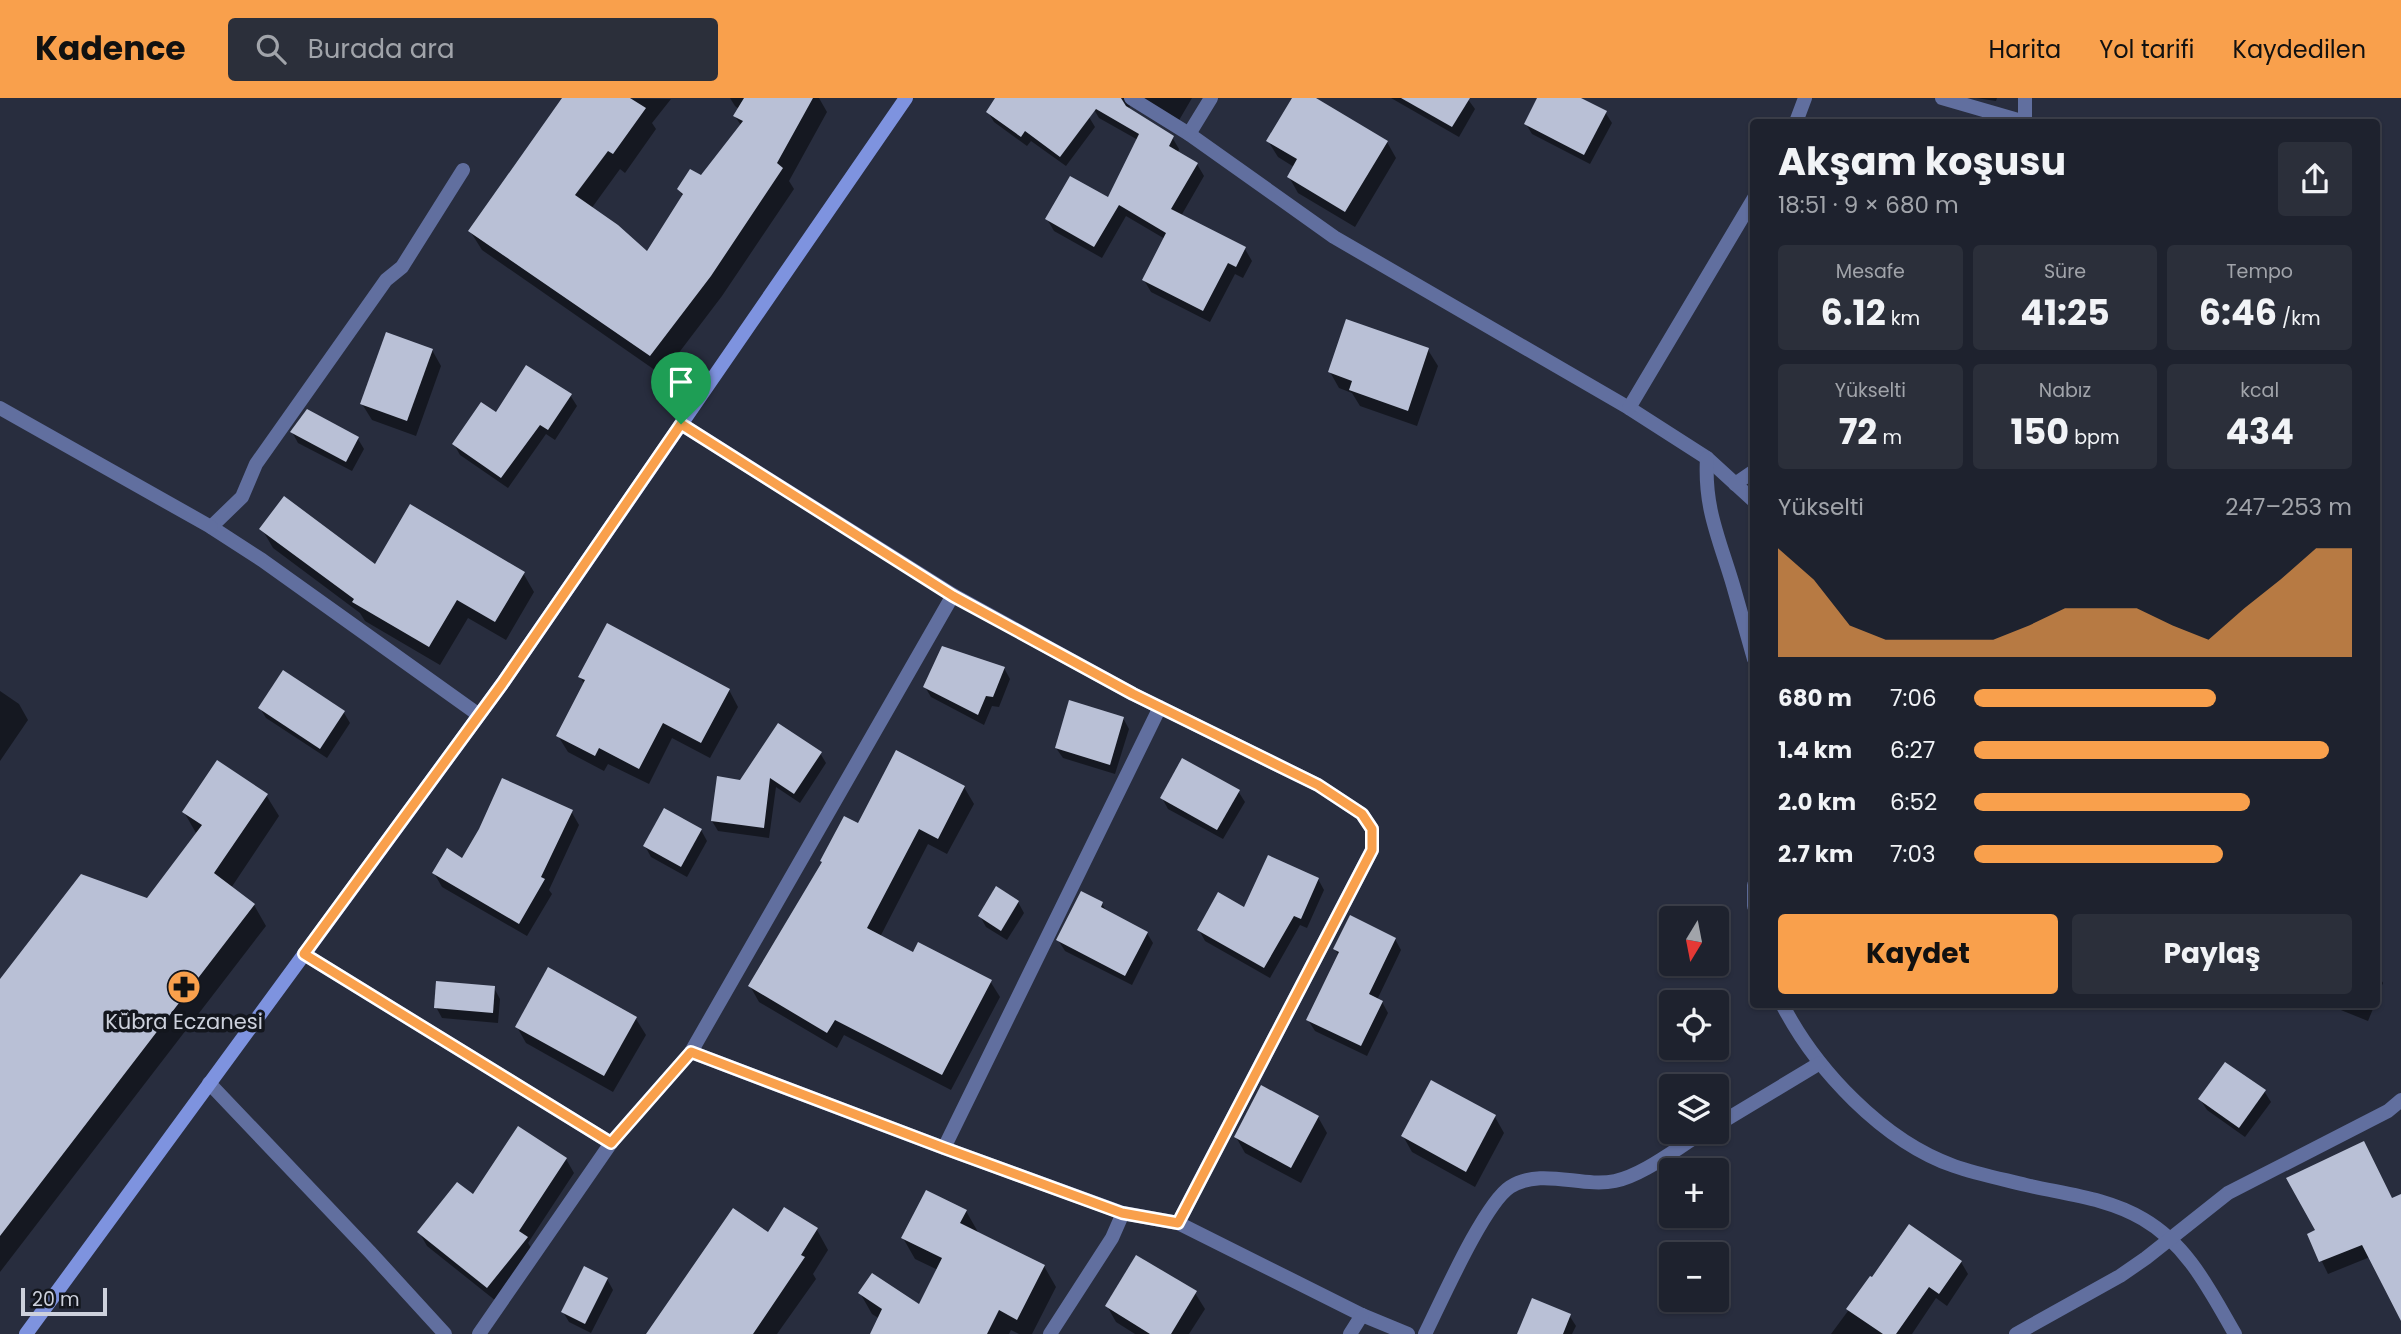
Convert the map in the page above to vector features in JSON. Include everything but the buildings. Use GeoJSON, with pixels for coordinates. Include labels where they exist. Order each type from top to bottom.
{"type":"FeatureCollection","features":[{"type":"Feature","properties":{"kind":"street"},"geometry":{"type":"LineString","coordinates":[[26,1334],[479,715],[906,98]]}},
{"type":"Feature","properties":{"kind":"street"},"geometry":{"type":"LineString","coordinates":[[1131,98],[1189,134],[1335,237],[1629,408],[1707,458],[1750,498]]}},
{"type":"Feature","properties":{"kind":"street"},"geometry":{"type":"LineString","coordinates":[[1189,134],[1211,98]]}},
{"type":"Feature","properties":{"kind":"street"},"geometry":{"type":"LineString","coordinates":[[1797,119],[1805,98]]}},
{"type":"Feature","properties":{"kind":"street"},"geometry":{"type":"LineString","coordinates":[[1942,98],[2015,119]]}},
{"type":"Feature","properties":{"kind":"street"},"geometry":{"type":"LineString","coordinates":[[2025,98],[2025,119]]}},
{"type":"Feature","properties":{"kind":"street"},"geometry":{"type":"LineString","coordinates":[[211,527],[242,497],[256,464],[386,280],[402,267],[463,170]]}},
{"type":"Feature","properties":{"kind":"street"},"geometry":{"type":"LineString","coordinates":[[1629,408],[1750,205]]}},
{"type":"Feature","properties":{"kind":"street"},"geometry":{"type":"LineString","coordinates":[[0,408],[211,527],[262,560],[479,715]]}},
{"type":"Feature","properties":{"kind":"street"},"geometry":{"type":"LineString","coordinates":[[681,424],[953,596],[1160,707],[1318,785],[1362,814],[1372,829],[1372,850],[1178,1223]]}},
{"type":"Feature","properties":{"kind":"street"},"geometry":{"type":"LineString","coordinates":[[1707,458],[1707,496],[1711,518],[1750,645]]}},
{"type":"Feature","properties":{"kind":"street"},"geometry":{"type":"LineString","coordinates":[[1735,484],[1750,474]]}},
{"type":"Feature","properties":{"kind":"street"},"geometry":{"type":"LineString","coordinates":[[479,1334],[611,1143],[691,1052],[953,596]]}},
{"type":"Feature","properties":{"kind":"street"},"geometry":{"type":"LineString","coordinates":[[944,1148],[1160,707]]}},
{"type":"Feature","properties":{"kind":"street"},"geometry":{"type":"LineString","coordinates":[[304,954],[611,1143]]}},
{"type":"Feature","properties":{"kind":"street"},"geometry":{"type":"LineString","coordinates":[[1784,1008],[1794,1028],[1836,1081],[1886,1128],[1919,1150],[1952,1165],[1988,1176],[2109,1203],[2143,1219],[2169,1238],[2197,1268],[2235,1334]]}},
{"type":"Feature","properties":{"kind":"street"},"geometry":{"type":"LineString","coordinates":[[691,1052],[1122,1213],[1178,1223],[1362,1315],[1408,1334]]}},
{"type":"Feature","properties":{"kind":"street"},"geometry":{"type":"LineString","coordinates":[[1729,1118],[1820,1063]]}},
{"type":"Feature","properties":{"kind":"street"},"geometry":{"type":"LineString","coordinates":[[209,1083],[445,1334]]}},
{"type":"Feature","properties":{"kind":"street"},"geometry":{"type":"LineString","coordinates":[[2016,1334],[2120,1276],[2228,1193],[2388,1111],[2401,1100]]}},
{"type":"Feature","properties":{"kind":"street"},"geometry":{"type":"LineString","coordinates":[[1424,1334],[1492,1204],[1510,1187],[1536,1178],[1603,1183],[1617,1180],[1628,1177],[1684,1144]]}},
{"type":"Feature","properties":{"kind":"street"},"geometry":{"type":"LineString","coordinates":[[1050,1334],[1112,1238],[1122,1213]]}},
{"type":"Feature","properties":{"kind":"street"},"geometry":{"type":"LineString","coordinates":[[1350,1334],[1362,1315]]}},
{"type":"Feature","properties":{"kind":"place","name":"Kübra Eczanesi"},"geometry":{"type":"Point","coordinates":[184,987]}},
{"type":"Feature","properties":{"kind":"route"},"geometry":{"type":"LineString","coordinates":[[681,424],[953,596],[1133,694],[1318,785],[1362,814],[1372,829],[1372,850],[1178,1223],[1122,1213],[691,1052],[611,1143],[304,954],[502,684],[681,424]]}}]}
